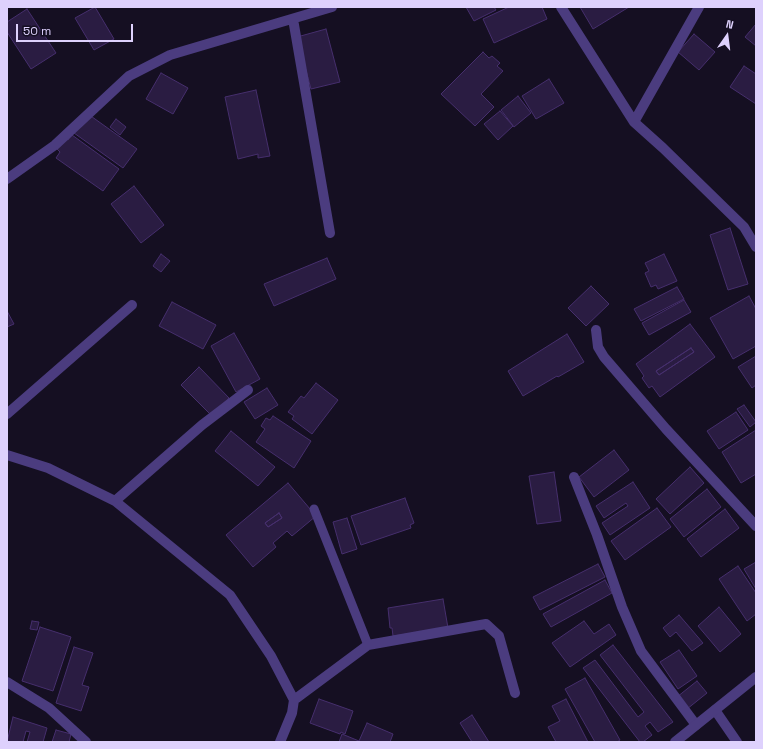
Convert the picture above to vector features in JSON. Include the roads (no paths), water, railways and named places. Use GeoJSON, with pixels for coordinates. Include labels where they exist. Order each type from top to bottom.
{"type":"FeatureCollection","features":[{"type":"Feature","properties":{"kind":"street"},"geometry":{"type":"LineString","coordinates":[[7,179],[55,145],[129,76],[170,55],[332,7]]}},
{"type":"Feature","properties":{"kind":"street"},"geometry":{"type":"LineString","coordinates":[[561,7],[634,122],[663,148],[744,227],[756,247]]}},
{"type":"Feature","properties":{"kind":"street"},"geometry":{"type":"LineString","coordinates":[[634,122],[699,7]]}},
{"type":"Feature","properties":{"kind":"street"},"geometry":{"type":"LineString","coordinates":[[293,19],[330,232]]}},
{"type":"Feature","properties":{"kind":"street"},"geometry":{"type":"LineString","coordinates":[[7,414],[132,306]]}},
{"type":"Feature","properties":{"kind":"street"},"geometry":{"type":"LineString","coordinates":[[596,330],[598,346],[604,357],[666,429],[756,526]]}},
{"type":"Feature","properties":{"kind":"street"},"geometry":{"type":"LineString","coordinates":[[115,501],[202,425],[248,390]]}},
{"type":"Feature","properties":{"kind":"street"},"geometry":{"type":"LineString","coordinates":[[7,455],[48,468],[115,501],[230,595],[271,656],[294,700],[292,713],[280,742]]}},
{"type":"Feature","properties":{"kind":"street"},"geometry":{"type":"LineString","coordinates":[[574,477],[597,535],[622,607],[641,651],[696,725]]}},
{"type":"Feature","properties":{"kind":"street"},"geometry":{"type":"LineString","coordinates":[[294,700],[368,645],[486,624],[499,636],[515,693]]}},
{"type":"Feature","properties":{"kind":"street"},"geometry":{"type":"LineString","coordinates":[[675,742],[756,677]]}},
{"type":"Feature","properties":{"kind":"street"},"geometry":{"type":"LineString","coordinates":[[7,682],[49,708],[86,742]]}},
{"type":"Feature","properties":{"kind":"street"},"geometry":{"type":"LineString","coordinates":[[715,710],[737,742]]}},
{"type":"Feature","properties":{"kind":"lane"},"geometry":{"type":"LineString","coordinates":[[314,509],[368,645]]}}]}
